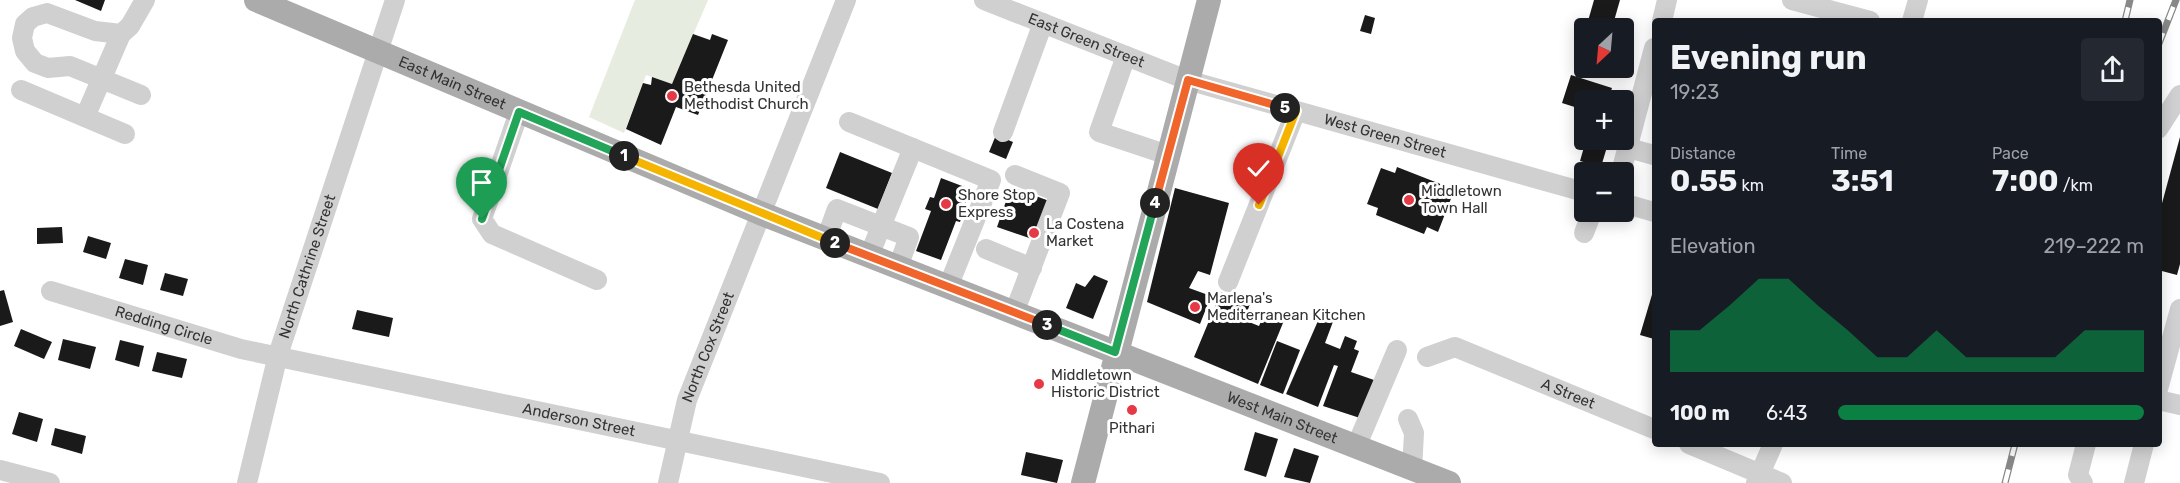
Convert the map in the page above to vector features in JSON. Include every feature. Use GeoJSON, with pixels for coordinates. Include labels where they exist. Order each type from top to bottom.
{"type":"FeatureCollection","features":[{"type":"Feature","properties":{"kind":"main road","name":"East Main Street"},"geometry":{"type":"LineString","coordinates":[[256,0],[760,213],[1115,352]]}},
{"type":"Feature","properties":{"kind":"main road"},"geometry":{"type":"LineString","coordinates":[[1088,482],[1115,352],[1209,0]]}},
{"type":"Feature","properties":{"kind":"main road","name":"West Main Street"},"geometry":{"type":"LineString","coordinates":[[1115,352],[1449,483]]}},
{"type":"Feature","properties":{"kind":"street"},"geometry":{"type":"LineString","coordinates":[[86,117],[121,34],[130,26],[145,0]]}},
{"type":"Feature","properties":{"kind":"street","name":"North Cathrine Street"},"geometry":{"type":"LineString","coordinates":[[247,483],[278,355],[395,0]]}},
{"type":"Feature","properties":{"kind":"street","name":"North Cox Street"},"geometry":{"type":"LineString","coordinates":[[668,483],[687,400],[846,0]]}},
{"type":"Feature","properties":{"kind":"street","name":"East Green Street"},"geometry":{"type":"LineString","coordinates":[[984,0],[1188,80]]}},
{"type":"Feature","properties":{"kind":"street"},"geometry":{"type":"LineString","coordinates":[[1663,18],[1667,0]]}},
{"type":"Feature","properties":{"kind":"street"},"geometry":{"type":"LineString","coordinates":[[1792,0],[1859,18]]}},
{"type":"Feature","properties":{"kind":"street"},"geometry":{"type":"LineString","coordinates":[[1913,18],[1918,0]]}},
{"type":"Feature","properties":{"kind":"street"},"geometry":{"type":"LineString","coordinates":[[121,34],[95,31],[47,13],[33,17],[25,24],[22,38],[25,51],[35,63],[48,68],[70,66],[141,95]]}},
{"type":"Feature","properties":{"kind":"street"},"geometry":{"type":"LineString","coordinates":[[1003,132],[1043,23]]}},
{"type":"Feature","properties":{"kind":"street"},"geometry":{"type":"LineString","coordinates":[[1126,56],[1100,132],[1167,155]]}},
{"type":"Feature","properties":{"kind":"street"},"geometry":{"type":"LineString","coordinates":[[1634,125],[1652,56]]}},
{"type":"Feature","properties":{"kind":"street","name":"West Green Street"},"geometry":{"type":"LineString","coordinates":[[1188,80],[1574,189]]}},
{"type":"Feature","properties":{"kind":"street"},"geometry":{"type":"LineString","coordinates":[[21,90],[125,134]]}},
{"type":"Feature","properties":{"kind":"street"},"geometry":{"type":"LineString","coordinates":[[2162,123],[2180,95]]}},
{"type":"Feature","properties":{"kind":"street"},"geometry":{"type":"LineString","coordinates":[[1228,282],[1296,111]]}},
{"type":"Feature","properties":{"kind":"street"},"geometry":{"type":"LineString","coordinates":[[519,112],[482,219],[492,234],[597,280]]}},
{"type":"Feature","properties":{"kind":"street"},"geometry":{"type":"LineString","coordinates":[[849,122],[991,180],[948,287]]}},
{"type":"Feature","properties":{"kind":"street"},"geometry":{"type":"LineString","coordinates":[[869,256],[913,148]]}},
{"type":"Feature","properties":{"kind":"street"},"geometry":{"type":"LineString","coordinates":[[1634,150],[1652,154]]}},
{"type":"Feature","properties":{"kind":"street"},"geometry":{"type":"LineString","coordinates":[[1014,313],[1060,193],[1015,176]]}},
{"type":"Feature","properties":{"kind":"street"},"geometry":{"type":"LineString","coordinates":[[1634,206],[1652,211]]}},
{"type":"Feature","properties":{"kind":"street"},"geometry":{"type":"LineString","coordinates":[[826,239],[837,209],[881,226],[909,237],[898,267]]}},
{"type":"Feature","properties":{"kind":"street"},"geometry":{"type":"LineString","coordinates":[[1584,233],[1588,222]]}},
{"type":"Feature","properties":{"kind":"street"},"geometry":{"type":"LineString","coordinates":[[986,249],[1032,268]]}},
{"type":"Feature","properties":{"kind":"street","name":"Redding Circle"},"geometry":{"type":"LineString","coordinates":[[51,291],[241,349],[278,355]]}},
{"type":"Feature","properties":{"kind":"street"},"geometry":{"type":"LineString","coordinates":[[2162,374],[2180,309]]}},
{"type":"Feature","properties":{"kind":"street","name":"A Street"},"geometry":{"type":"LineString","coordinates":[[1427,357],[1455,347],[1652,428]]}},
{"type":"Feature","properties":{"kind":"street"},"geometry":{"type":"LineString","coordinates":[[1356,447],[1397,350]]}},
{"type":"Feature","properties":{"kind":"street","name":"Anderson Street"},"geometry":{"type":"LineString","coordinates":[[278,355],[880,483]]}},
{"type":"Feature","properties":{"kind":"street"},"geometry":{"type":"LineString","coordinates":[[2162,401],[2180,405]]}},
{"type":"Feature","properties":{"kind":"street"},"geometry":{"type":"LineString","coordinates":[[1408,419],[1414,433],[1412,469]]}},
{"type":"Feature","properties":{"kind":"street"},"geometry":{"type":"LineString","coordinates":[[1695,447],[1758,478],[1782,483]]}},
{"type":"Feature","properties":{"kind":"street"},"geometry":{"type":"LineString","coordinates":[[1758,478],[1770,447]]}},
{"type":"Feature","properties":{"kind":"street"},"geometry":{"type":"LineString","coordinates":[[2083,483],[2078,475],[2085,447]]}},
{"type":"Feature","properties":{"kind":"street"},"geometry":{"type":"LineString","coordinates":[[2134,483],[2143,447]]}},
{"type":"Feature","properties":{"kind":"street"},"geometry":{"type":"LineString","coordinates":[[0,470],[50,483]]}},
{"type":"Feature","properties":{"kind":"shaded area"},"geometry":{"type":"Polygon","coordinates":[[[635,0],[708,0],[672,84],[646,75],[624,133],[589,117],[635,0]]]}},
{"type":"Feature","properties":{"kind":"building"},"geometry":{"type":"Polygon","coordinates":[[[75,0],[105,0],[101,11],[75,0]]]}},
{"type":"Feature","properties":{"kind":"building"},"geometry":{"type":"Polygon","coordinates":[[[1594,0],[1620,0],[1615,18],[1589,18],[1594,0]]]}},
{"type":"Feature","properties":{"kind":"building"},"geometry":{"type":"Polygon","coordinates":[[[1365,15],[1375,18],[1371,34],[1360,31],[1365,15]]]}},
{"type":"Feature","properties":{"kind":"building","name":"Bethesda United Methodist Church"},"geometry":{"type":"Polygon","coordinates":[[[693,34],[710,40],[712,34],[728,40],[698,115],[676,107],[661,145],[626,129],[643,83],[651,85],[652,77],[672,84],[693,34]]]}},
{"type":"Feature","properties":{"kind":"building"},"geometry":{"type":"Polygon","coordinates":[[[1571,75],[1574,78],[1612,88],[1611,90],[1574,90],[1574,107],[1562,103],[1571,75]]]}},
{"type":"Feature","properties":{"kind":"building"},"geometry":{"type":"Polygon","coordinates":[[[996,135],[1013,142],[1006,159],[989,152],[996,135]]]}},
{"type":"Feature","properties":{"kind":"building"},"geometry":{"type":"Polygon","coordinates":[[[2180,137],[2180,264],[2177,275],[2162,271],[2162,203],[2180,137]]]}},
{"type":"Feature","properties":{"kind":"building"},"geometry":{"type":"Polygon","coordinates":[[[1583,150],[1606,150],[1602,162],[1580,161],[1583,150]]]}},
{"type":"Feature","properties":{"kind":"building"},"geometry":{"type":"Polygon","coordinates":[[[840,152],[892,173],[878,209],[826,188],[840,152]]]}},
{"type":"Feature","properties":{"kind":"building","name":"Middletown Town Hall"},"geometry":{"type":"Polygon","coordinates":[[[1397,167],[1443,185],[1440,191],[1452,196],[1438,232],[1427,227],[1424,234],[1376,215],[1378,208],[1367,204],[1381,168],[1395,173],[1397,167]]]}},
{"type":"Feature","properties":{"kind":"building"},"geometry":{"type":"Polygon","coordinates":[[[941,178],[970,189],[960,222],[956,221],[941,260],[916,251],[931,211],[925,209],[930,197],[934,198],[941,178]]]}},
{"type":"Feature","properties":{"kind":"building"},"geometry":{"type":"Polygon","coordinates":[[[1011,187],[1052,202],[1038,241],[997,227],[1011,187]]]}},
{"type":"Feature","properties":{"kind":"building"},"geometry":{"type":"Polygon","coordinates":[[[1175,188],[1229,203],[1210,275],[1198,271],[1189,288],[1211,296],[1200,324],[1147,302],[1175,188]]]}},
{"type":"Feature","properties":{"kind":"building"},"geometry":{"type":"Polygon","coordinates":[[[62,227],[63,243],[37,244],[37,228],[62,227]]]}},
{"type":"Feature","properties":{"kind":"building"},"geometry":{"type":"Polygon","coordinates":[[[88,236],[111,243],[106,259],[83,252],[88,236]]]}},
{"type":"Feature","properties":{"kind":"building"},"geometry":{"type":"Polygon","coordinates":[[[125,259],[148,265],[143,285],[119,278],[125,259]]]}},
{"type":"Feature","properties":{"kind":"building"},"geometry":{"type":"Polygon","coordinates":[[[165,273],[188,279],[183,296],[160,290],[165,273]]]}},
{"type":"Feature","properties":{"kind":"building"},"geometry":{"type":"Polygon","coordinates":[[[1094,275],[1108,281],[1093,319],[1066,308],[1076,283],[1085,287],[1094,275]]]}},
{"type":"Feature","properties":{"kind":"building"},"geometry":{"type":"Polygon","coordinates":[[[4,290],[13,322],[0,326],[0,291],[4,290]]]}},
{"type":"Feature","properties":{"kind":"building"},"geometry":{"type":"Polygon","coordinates":[[[1221,292],[1250,304],[1244,320],[1259,326],[1266,310],[1285,318],[1258,384],[1194,357],[1221,292]]]}},
{"type":"Feature","properties":{"kind":"building"},"geometry":{"type":"Polygon","coordinates":[[[1652,295],[1652,338],[1640,335],[1652,295]]]}},
{"type":"Feature","properties":{"kind":"building"},"geometry":{"type":"Polygon","coordinates":[[[357,310],[393,318],[389,337],[352,329],[357,310]]]}},
{"type":"Feature","properties":{"kind":"building"},"geometry":{"type":"Polygon","coordinates":[[[1321,314],[1334,319],[1325,343],[1340,349],[1345,336],[1357,341],[1354,349],[1359,351],[1351,372],[1374,380],[1360,418],[1323,406],[1338,366],[1334,365],[1318,407],[1286,394],[1321,314]]]}},
{"type":"Feature","properties":{"kind":"building"},"geometry":{"type":"Polygon","coordinates":[[[21,329],[52,342],[44,359],[14,346],[21,329]]]}},
{"type":"Feature","properties":{"kind":"building"},"geometry":{"type":"Polygon","coordinates":[[[63,339],[96,347],[90,369],[58,360],[63,339]]]}},
{"type":"Feature","properties":{"kind":"building"},"geometry":{"type":"Polygon","coordinates":[[[120,340],[144,346],[139,367],[115,360],[120,340]]]}},
{"type":"Feature","properties":{"kind":"building"},"geometry":{"type":"Polygon","coordinates":[[[1277,341],[1300,350],[1283,394],[1260,385],[1277,341]]]}},
{"type":"Feature","properties":{"kind":"building"},"geometry":{"type":"Polygon","coordinates":[[[157,352],[187,359],[182,378],[152,371],[157,352]]]}},
{"type":"Feature","properties":{"kind":"building"},"geometry":{"type":"Polygon","coordinates":[[[19,412],[43,419],[37,442],[12,434],[19,412]]]}},
{"type":"Feature","properties":{"kind":"building"},"geometry":{"type":"Polygon","coordinates":[[[55,428],[86,436],[82,454],[51,445],[55,428]]]}},
{"type":"Feature","properties":{"kind":"building"},"geometry":{"type":"Polygon","coordinates":[[[1255,432],[1278,439],[1266,477],[1244,470],[1255,432]]]}},
{"type":"Feature","properties":{"kind":"building"},"geometry":{"type":"Polygon","coordinates":[[[1294,448],[1319,456],[1310,483],[1284,477],[1294,448]]]}},
{"type":"Feature","properties":{"kind":"building"},"geometry":{"type":"Polygon","coordinates":[[[1026,452],[1063,460],[1057,483],[1021,475],[1026,452]]]}},
{"type":"Feature","properties":{"kind":"railway"},"geometry":{"type":"LineString","coordinates":[[2126,18],[2130,0]]}},
{"type":"Feature","properties":{"kind":"railway"},"geometry":{"type":"LineString","coordinates":[[2162,36],[2176,0]]}},
{"type":"Feature","properties":{"kind":"railway"},"geometry":{"type":"LineString","coordinates":[[2005,483],[2014,447]]}},
{"type":"Feature","properties":{"kind":"place","name":"Bethesda United Methodist Church"},"geometry":{"type":"Point","coordinates":[672,96]}},
{"type":"Feature","properties":{"kind":"place","name":"Middletown Town Hall"},"geometry":{"type":"Point","coordinates":[1409,200]}},
{"type":"Feature","properties":{"kind":"place","name":"Shore Stop Express"},"geometry":{"type":"Point","coordinates":[946,204]}},
{"type":"Feature","properties":{"kind":"place","name":"La Costena Market"},"geometry":{"type":"Point","coordinates":[1034,233]}},
{"type":"Feature","properties":{"kind":"place","name":"Marlena's Mediterranean Kitchen"},"geometry":{"type":"Point","coordinates":[1195,307]}},
{"type":"Feature","properties":{"kind":"place","name":"Middletown Historic District"},"geometry":{"type":"Point","coordinates":[1039,384]}},
{"type":"Feature","properties":{"kind":"place","name":"Pithari"},"geometry":{"type":"Point","coordinates":[1132,410]}},
{"type":"Feature","properties":{"kind":"route"},"geometry":{"type":"LineString","coordinates":[[482,219],[519,112],[760,213],[1115,352],[1188,80],[1296,111],[1259,205]]}}]}
